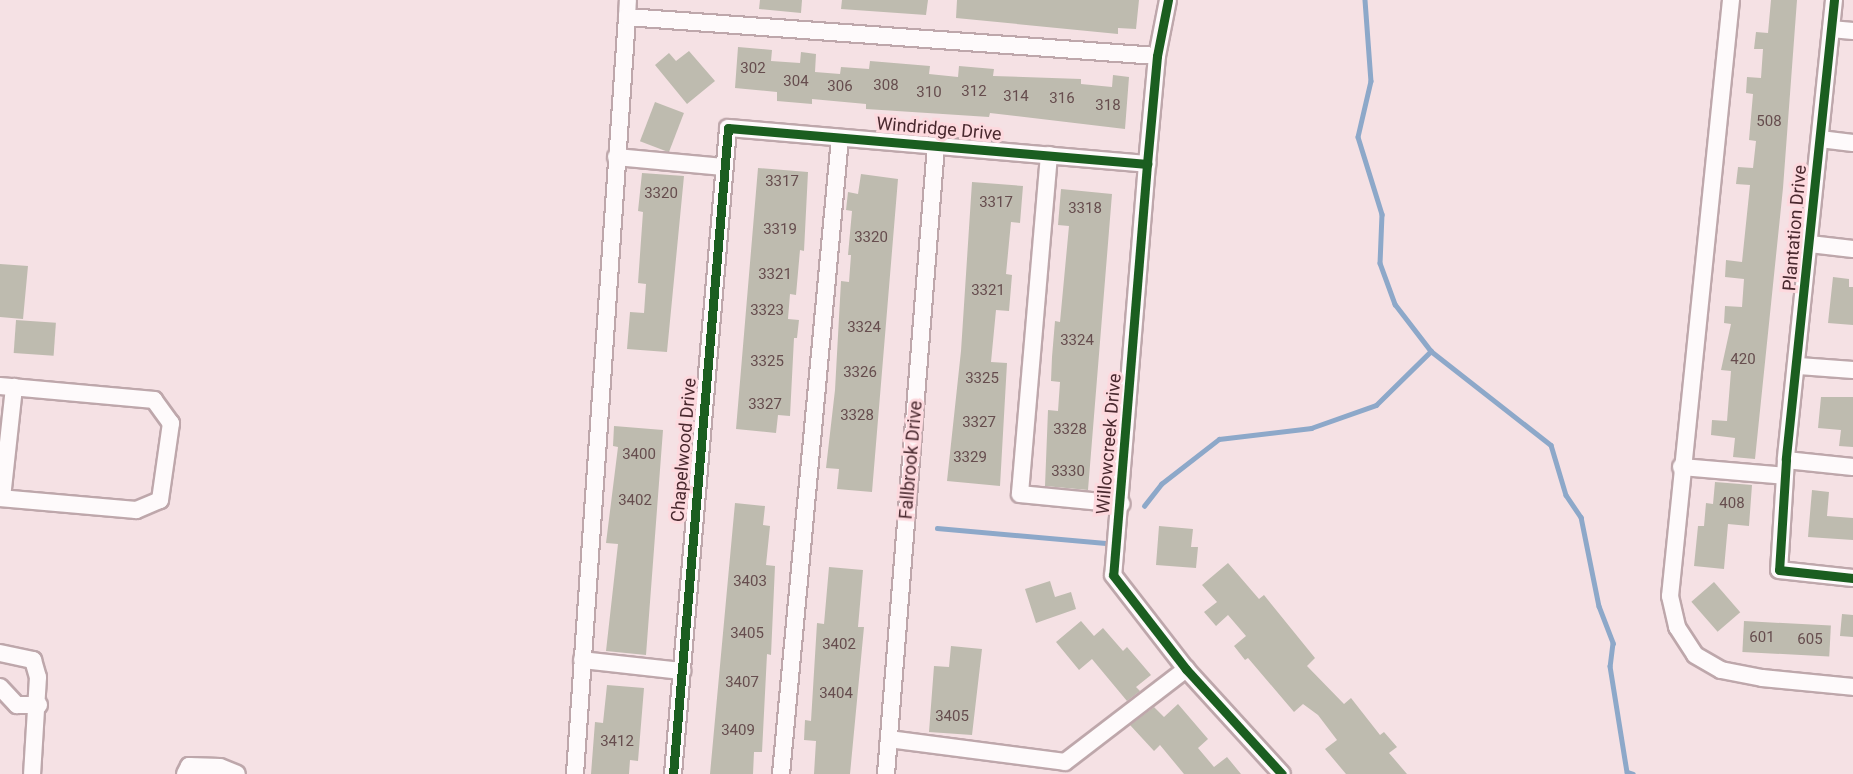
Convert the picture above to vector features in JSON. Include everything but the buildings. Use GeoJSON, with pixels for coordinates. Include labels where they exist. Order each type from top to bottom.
{"type":"FeatureCollection","features":[{"type":"Feature","properties":{"kind":"street","name":"Willowcreek Drive"},"geometry":{"type":"LineString","coordinates":[[1168,0],[1157,56],[1122,504],[1113,575],[1186,669],[1282,774]]}},
{"type":"Feature","properties":{"kind":"street"},"geometry":{"type":"LineString","coordinates":[[1731,0],[1670,596],[1677,627],[1695,655],[1721,670],[1752,676],[1853,687]]}},
{"type":"Feature","properties":{"kind":"street","name":"Plantation Drive"},"geometry":{"type":"LineString","coordinates":[[1834,0],[1799,366],[1786,468],[1779,570],[1853,578]]}},
{"type":"Feature","properties":{"kind":"street"},"geometry":{"type":"LineString","coordinates":[[575,774],[627,8],[1157,56]]}},
{"type":"Feature","properties":{"kind":"street"},"geometry":{"type":"LineString","coordinates":[[1831,29],[1853,31]]}},
{"type":"Feature","properties":{"kind":"street","name":"Windridge Drive"},"geometry":{"type":"LineString","coordinates":[[728,128],[1147,164]]}},
{"type":"Feature","properties":{"kind":"street","name":"Chapelwood Drive"},"geometry":{"type":"LineString","coordinates":[[673,774],[728,128]]}},
{"type":"Feature","properties":{"kind":"street"},"geometry":{"type":"LineString","coordinates":[[781,774],[840,138]]}},
{"type":"Feature","properties":{"kind":"street"},"geometry":{"type":"LineString","coordinates":[[1820,139],[1853,143]]}},
{"type":"Feature","properties":{"kind":"street","name":"Fallbrook Drive"},"geometry":{"type":"LineString","coordinates":[[886,774],[936,146]]}},
{"type":"Feature","properties":{"kind":"street"},"geometry":{"type":"LineString","coordinates":[[1049,155],[1020,494],[1122,504]]}},
{"type":"Feature","properties":{"kind":"street"},"geometry":{"type":"LineString","coordinates":[[616,157],[724,167]]}},
{"type":"Feature","properties":{"kind":"street"},"geometry":{"type":"LineString","coordinates":[[1810,244],[1853,249]]}},
{"type":"Feature","properties":{"kind":"street"},"geometry":{"type":"LineString","coordinates":[[1799,366],[1853,370]]}},
{"type":"Feature","properties":{"kind":"street"},"geometry":{"type":"LineString","coordinates":[[7,387],[154,400],[171,423],[160,500],[136,510],[1,498],[7,387]]}},
{"type":"Feature","properties":{"kind":"street"},"geometry":{"type":"LineString","coordinates":[[1682,467],[1853,467]]}},
{"type":"Feature","properties":{"kind":"street"},"geometry":{"type":"LineString","coordinates":[[0,654],[33,660],[39,705],[32,774]]}},
{"type":"Feature","properties":{"kind":"street"},"geometry":{"type":"LineString","coordinates":[[582,660],[682,671]]}},
{"type":"Feature","properties":{"kind":"street"},"geometry":{"type":"LineString","coordinates":[[889,739],[1065,762],[1186,669]]}},
{"type":"Feature","properties":{"kind":"street"},"geometry":{"type":"LineString","coordinates":[[0,687],[17,705],[39,705]]}},
{"type":"Feature","properties":{"kind":"street"},"geometry":{"type":"LineString","coordinates":[[185,774],[189,766],[220,767],[237,774]]}},
{"type":"Feature","properties":{"kind":"waterway"},"geometry":{"type":"LineString","coordinates":[[1365,0],[1371,81],[1358,137],[1382,214],[1380,263],[1395,304],[1431,351],[1551,445],[1566,495],[1581,517],[1599,606],[1613,643],[1610,666],[1627,772],[1633,774]]}},
{"type":"Feature","properties":{"kind":"waterway"},"geometry":{"type":"LineString","coordinates":[[1144,506],[1161,484],[1219,439],[1311,428],[1376,405],[1431,351]]}},
{"type":"Feature","properties":{"kind":"waterway"},"geometry":{"type":"LineString","coordinates":[[937,528],[1105,543]]}},
{"type":"Feature","properties":{"kind":"cycle path"},"geometry":{"type":"LineString","coordinates":[[1168,0],[1157,56],[1113,575],[1186,669],[1282,774]]}},
{"type":"Feature","properties":{"kind":"cycle path"},"geometry":{"type":"LineString","coordinates":[[1834,0],[1786,460],[1779,570],[1853,578]]}},
{"type":"Feature","properties":{"kind":"cycle path"},"geometry":{"type":"LineString","coordinates":[[673,774],[728,128],[1147,164]]}}]}
